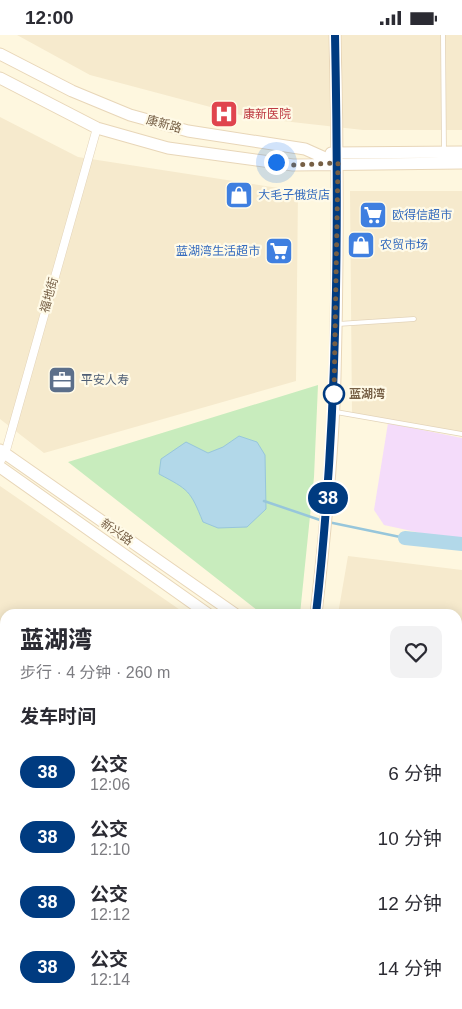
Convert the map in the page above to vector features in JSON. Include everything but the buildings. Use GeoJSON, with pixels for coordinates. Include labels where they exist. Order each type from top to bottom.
{"type":"FeatureCollection","features":[{"type":"Feature","properties":{"kind":"main road"},"geometry":{"type":"LineString","coordinates":[[317,609],[328,490],[336,324],[338,159],[335,35]]}},
{"type":"Feature","properties":{"kind":"main road","name":"康新路"},"geometry":{"type":"LineString","coordinates":[[0,55],[72,91],[130,115],[188,131],[305,149],[338,159]]}},
{"type":"Feature","properties":{"kind":"main road"},"geometry":{"type":"LineString","coordinates":[[0,78],[97,128],[168,148],[293,165],[338,159],[462,152]]}},
{"type":"Feature","properties":{"kind":"main road"},"geometry":{"type":"LineString","coordinates":[[338,159],[462,163]]}},
{"type":"Feature","properties":{"kind":"main road","name":"新兴路"},"geometry":{"type":"LineString","coordinates":[[2,455],[228,609]]}},
{"type":"Feature","properties":{"kind":"main road","name":"新兴路"},"geometry":{"type":"LineString","coordinates":[[0,467],[201,609]]}},
{"type":"Feature","properties":{"kind":"street","name":"福地街"},"geometry":{"type":"LineString","coordinates":[[2,455],[97,128]]}},
{"type":"Feature","properties":{"kind":"lane"},"geometry":{"type":"LineString","coordinates":[[443,35],[444,152]]}},
{"type":"Feature","properties":{"kind":"lane"},"geometry":{"type":"LineString","coordinates":[[336,324],[414,319]]}},
{"type":"Feature","properties":{"kind":"lane"},"geometry":{"type":"LineString","coordinates":[[333,411],[462,434]]}},
{"type":"Feature","properties":{"kind":"shaded area"},"geometry":{"type":"Polygon","coordinates":[[[17,35],[462,35],[462,130],[363,130],[248,117],[90,75],[17,35]]]}},
{"type":"Feature","properties":{"kind":"shaded area"},"geometry":{"type":"Polygon","coordinates":[[[0,117],[78,157],[298,191],[296,381],[44,453],[0,419],[0,117]]]}},
{"type":"Feature","properties":{"kind":"shaded area"},"geometry":{"type":"Polygon","coordinates":[[[350,191],[462,191],[462,435],[352,416],[350,191]]]}},
{"type":"Feature","properties":{"kind":"shaded area"},"geometry":{"type":"Polygon","coordinates":[[[388,423],[462,438],[462,542],[384,525],[374,510],[388,423]]]}},
{"type":"Feature","properties":{"kind":"shaded area"},"geometry":{"type":"Polygon","coordinates":[[[0,486],[179,609],[0,609],[0,486]]]}},
{"type":"Feature","properties":{"kind":"shaded area"},"geometry":{"type":"Polygon","coordinates":[[[348,556],[462,570],[462,609],[339,609],[348,556]]]}},
{"type":"Feature","properties":{"kind":"green space","name":"蓝湖湾"},"geometry":{"type":"Polygon","coordinates":[[[318,385],[314,477],[301,609],[256,609],[68,462],[318,385]]]}},
{"type":"Feature","properties":{"kind":"water"},"geometry":{"type":"Polygon","coordinates":[[[239,436],[257,442],[265,455],[266,509],[247,527],[218,528],[203,522],[195,503],[183,488],[159,474],[161,459],[186,442],[208,453],[223,447],[239,436]]]}},
{"type":"Feature","properties":{"kind":"waterway"},"geometry":{"type":"LineString","coordinates":[[264,501],[323,521]]}},
{"type":"Feature","properties":{"kind":"waterway"},"geometry":{"type":"LineString","coordinates":[[328,522],[405,538]]}},
{"type":"Feature","properties":{"kind":"waterway"},"geometry":{"type":"LineString","coordinates":[[405,538],[462,544]]}},
{"type":"Feature","properties":{"kind":"bus line","name":"38"},"geometry":{"type":"LineString","coordinates":[[317,609],[327,508],[335,378],[338,175],[335,35]]}},
{"type":"Feature","properties":{"kind":"place","name":"康新医院"},"geometry":{"type":"Point","coordinates":[224,114]}},
{"type":"Feature","properties":{"kind":"place","name":"大毛子俄货店"},"geometry":{"type":"Point","coordinates":[239,195]}},
{"type":"Feature","properties":{"kind":"place","name":"欧得信超市"},"geometry":{"type":"Point","coordinates":[373,215]}},
{"type":"Feature","properties":{"kind":"place","name":"农贸市场"},"geometry":{"type":"Point","coordinates":[361,245]}},
{"type":"Feature","properties":{"kind":"place","name":"蓝湖湾生活超市"},"geometry":{"type":"Point","coordinates":[279,251]}},
{"type":"Feature","properties":{"kind":"place","name":"平安人寿"},"geometry":{"type":"Point","coordinates":[62,380]}},
{"type":"Feature","properties":{"kind":"place","name":"蓝湖湾"},"geometry":{"type":"Point","coordinates":[334,394]}},
{"type":"Feature","properties":{"kind":"route"},"geometry":{"type":"LineString","coordinates":[[276,162],[293,165],[338,163],[334,394]]}}]}
